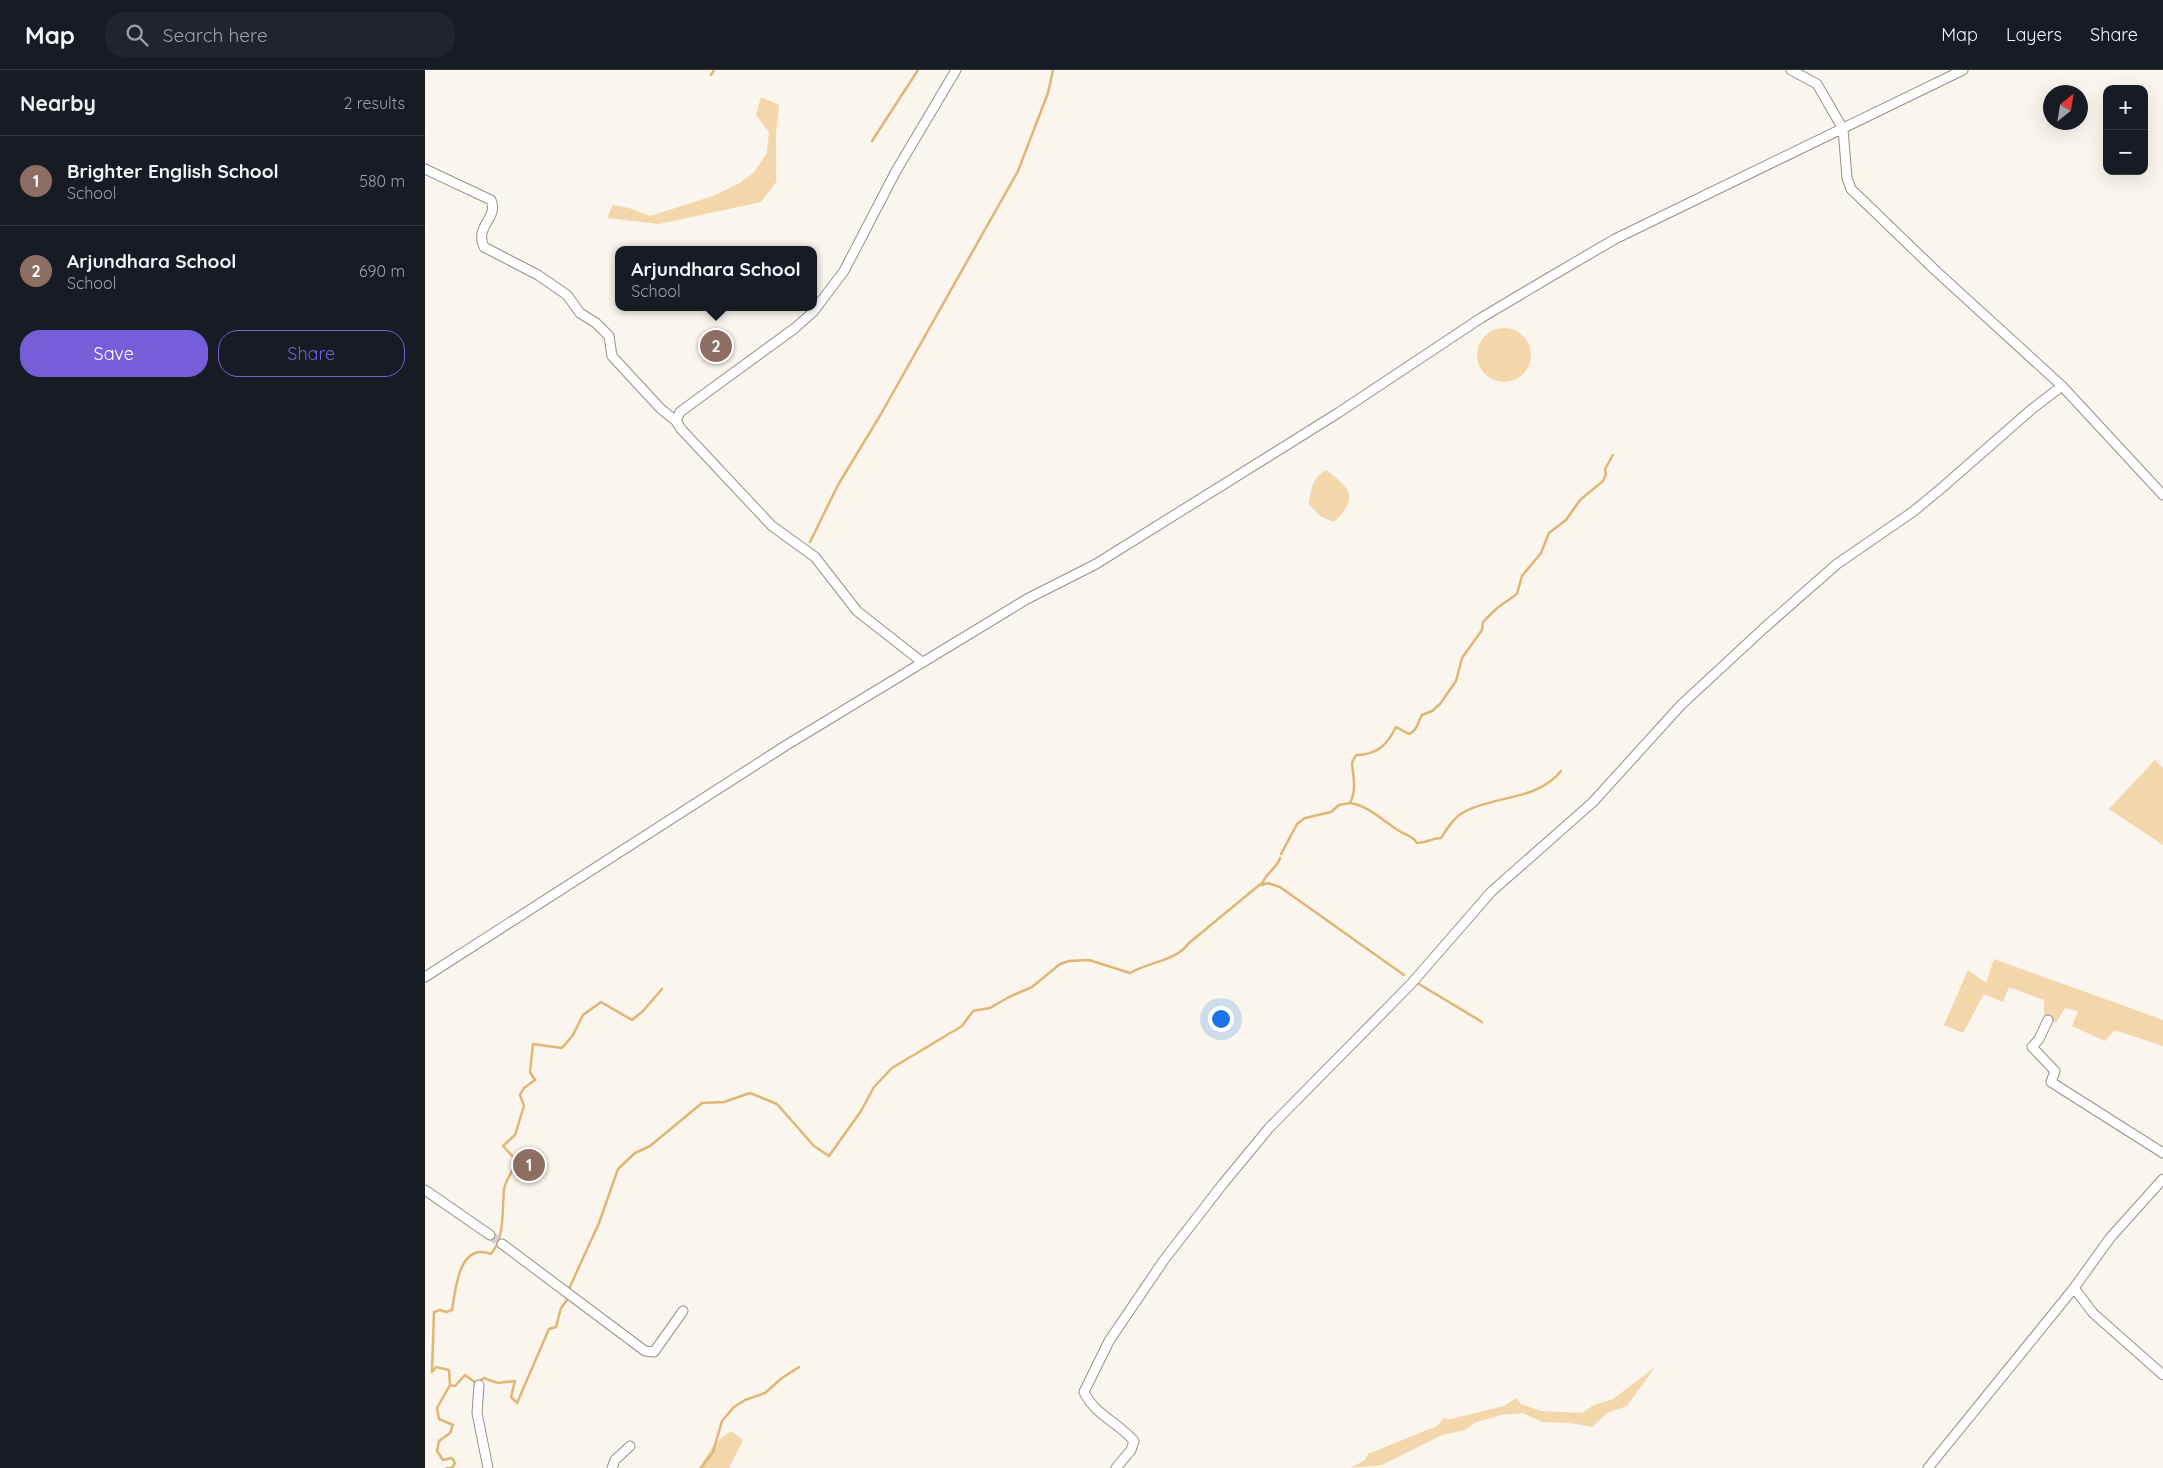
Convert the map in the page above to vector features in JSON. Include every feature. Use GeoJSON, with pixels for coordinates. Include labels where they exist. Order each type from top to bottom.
{"type":"FeatureCollection","features":[{"type":"Feature","properties":{"kind":"street"},"geometry":{"type":"LineString","coordinates":[[817,307],[844,271],[896,171],[956,70]]}},
{"type":"Feature","properties":{"kind":"street"},"geometry":{"type":"LineString","coordinates":[[1791,70],[1817,84],[1843,129],[1847,178],[1851,189],[1936,271],[2062,386],[2163,495]]}},
{"type":"Feature","properties":{"kind":"street"},"geometry":{"type":"LineString","coordinates":[[425,977],[785,746],[1027,599],[1096,564],[1338,413],[1481,318],[1607,244],[1963,70]]}},
{"type":"Feature","properties":{"kind":"street"},"geometry":{"type":"LineString","coordinates":[[425,169],[491,200],[493,206],[490,217],[480,240],[483,247],[538,275],[567,295],[580,313],[596,323],[609,336],[612,356],[661,409],[676,421],[681,429],[772,526],[815,557],[857,611],[922,662]]}},
{"type":"Feature","properties":{"kind":"street"},"geometry":{"type":"LineString","coordinates":[[676,421],[680,412],[795,328],[814,311]]}},
{"type":"Feature","properties":{"kind":"street"},"geometry":{"type":"LineString","coordinates":[[1116,1468],[1131,1450],[1134,1441],[1128,1434],[1091,1405],[1084,1392],[1097,1361],[1109,1340],[1164,1260],[1269,1128],[1411,984],[1491,892],[1593,802],[1681,705],[1837,564],[1914,511],[1979,457],[2031,409],[2062,386]]}},
{"type":"Feature","properties":{"kind":"street"},"geometry":{"type":"LineString","coordinates":[[2048,1020],[2039,1039],[2032,1047],[2055,1071],[2051,1082],[2163,1153]]}},
{"type":"Feature","properties":{"kind":"street"},"geometry":{"type":"LineString","coordinates":[[1928,1468],[2074,1288],[2110,1238],[2163,1179]]}},
{"type":"Feature","properties":{"kind":"street"},"geometry":{"type":"LineString","coordinates":[[425,1190],[490,1235]]}},
{"type":"Feature","properties":{"kind":"street"},"geometry":{"type":"LineString","coordinates":[[502,1244],[645,1352],[654,1352],[683,1311]]}},
{"type":"Feature","properties":{"kind":"street"},"geometry":{"type":"LineString","coordinates":[[2074,1288],[2093,1312],[2163,1375]]}},
{"type":"Feature","properties":{"kind":"street"},"geometry":{"type":"LineString","coordinates":[[479,1385],[477,1413],[488,1468]]}},
{"type":"Feature","properties":{"kind":"street"},"geometry":{"type":"LineString","coordinates":[[612,1468],[615,1460],[631,1446]]}},
{"type":"Feature","properties":{"kind":"shaded area"},"geometry":{"type":"Polygon","coordinates":[[[761,97],[779,105],[776,132],[776,182],[761,202],[659,224],[607,218],[613,205],[629,208],[650,216],[713,196],[740,183],[754,172],[767,153],[769,132],[756,115],[761,97]]]}},
{"type":"Feature","properties":{"kind":"shaded area"},"geometry":{"type":"Polygon","coordinates":[[[1504,328],[1514,330],[1523,336],[1529,345],[1531,355],[1529,365],[1523,374],[1514,380],[1504,382],[1494,380],[1485,374],[1479,365],[1477,355],[1479,345],[1485,336],[1494,330],[1504,328]]]}},
{"type":"Feature","properties":{"kind":"shaded area"},"geometry":{"type":"Polygon","coordinates":[[[1326,470],[1346,488],[1349,494],[1347,506],[1334,522],[1320,516],[1309,504],[1315,480],[1326,470]]]}},
{"type":"Feature","properties":{"kind":"shaded area"},"geometry":{"type":"Polygon","coordinates":[[[2155,760],[2163,768],[2163,845],[2109,809],[2155,760]]]}},
{"type":"Feature","properties":{"kind":"shaded area"},"geometry":{"type":"Polygon","coordinates":[[[1994,959],[2163,1020],[2163,1046],[2115,1030],[2105,1041],[2072,1026],[2078,1011],[2065,1008],[2056,1023],[2044,1015],[2044,1000],[2009,987],[2003,1002],[1984,994],[1963,1033],[1944,1025],[1968,970],[1986,983],[1994,959]]]}},
{"type":"Feature","properties":{"kind":"shaded area"},"geometry":{"type":"Polygon","coordinates":[[[1655,1367],[1627,1406],[1607,1413],[1592,1427],[1571,1423],[1542,1422],[1523,1413],[1501,1415],[1476,1422],[1465,1430],[1442,1435],[1382,1465],[1351,1468],[1365,1460],[1368,1454],[1437,1426],[1444,1418],[1451,1419],[1504,1406],[1516,1398],[1521,1404],[1541,1411],[1582,1413],[1594,1405],[1613,1399],[1655,1367]]]}},
{"type":"Feature","properties":{"kind":"shaded area"},"geometry":{"type":"Polygon","coordinates":[[[731,1431],[743,1440],[729,1468],[699,1468],[715,1443],[731,1431]]]}},
{"type":"Feature","properties":{"kind":"waterway"},"geometry":{"type":"LineString","coordinates":[[711,75],[714,70]]}},
{"type":"Feature","properties":{"kind":"waterway"},"geometry":{"type":"LineString","coordinates":[[872,141],[918,70]]}},
{"type":"Feature","properties":{"kind":"waterway"},"geometry":{"type":"LineString","coordinates":[[810,542],[838,485],[881,414],[1018,171],[1048,93],[1053,70]]}},
{"type":"Feature","properties":{"kind":"waterway"},"geometry":{"type":"LineString","coordinates":[[1281,854],[1297,824],[1305,818],[1331,812],[1339,805],[1350,803],[1354,788],[1352,763],[1356,755],[1363,755],[1381,748],[1396,727],[1409,734],[1416,728],[1422,715],[1432,711],[1440,704],[1456,681],[1462,658],[1482,630],[1483,622],[1497,608],[1517,594],[1522,576],[1541,553],[1549,533],[1566,520],[1580,500],[1603,481],[1606,474],[1605,469],[1613,455]]}},
{"type":"Feature","properties":{"kind":"waterway"},"geometry":{"type":"LineString","coordinates":[[1350,803],[1364,807],[1401,832],[1412,837],[1417,843],[1420,843],[1441,838],[1460,814],[1476,807],[1540,788],[1561,771]]}},
{"type":"Feature","properties":{"kind":"waterway"},"geometry":{"type":"LineString","coordinates":[[568,1291],[599,1223],[618,1169],[635,1153],[650,1146],[702,1103],[724,1102],[750,1093],[777,1104],[814,1146],[829,1156],[861,1111],[874,1087],[892,1068],[962,1026],[973,1011],[990,1008],[1032,987],[1060,964],[1069,961],[1089,960],[1130,973],[1169,958],[1177,954],[1263,882],[1280,858]]}},
{"type":"Feature","properties":{"kind":"waterway"},"geometry":{"type":"LineString","coordinates":[[1262,885],[1268,883],[1280,887],[1404,975]]}},
{"type":"Feature","properties":{"kind":"waterway"},"geometry":{"type":"LineString","coordinates":[[1419,984],[1482,1022]]}},
{"type":"Feature","properties":{"kind":"waterway"},"geometry":{"type":"LineString","coordinates":[[447,1468],[452,1468],[455,1463],[452,1458],[443,1460],[437,1451],[439,1441],[450,1433],[453,1425],[439,1419],[437,1408],[450,1385],[449,1370],[436,1367],[432,1372],[434,1312],[452,1310],[458,1279],[466,1260],[472,1254],[480,1252],[491,1254],[499,1240],[504,1189],[517,1161],[503,1146],[515,1135],[524,1106],[520,1095],[524,1088],[535,1080],[530,1072],[533,1044],[562,1048],[573,1035],[583,1015],[601,1002],[632,1020],[643,1011],[662,989]]}},
{"type":"Feature","properties":{"kind":"waterway"},"geometry":{"type":"LineString","coordinates":[[450,1385],[455,1386],[465,1375],[476,1383],[484,1378],[498,1383],[515,1381],[511,1397],[517,1403],[549,1329],[556,1327],[561,1308],[567,1300],[566,1296]]}},
{"type":"Feature","properties":{"kind":"waterway"},"geometry":{"type":"LineString","coordinates":[[701,1468],[713,1452],[722,1421],[734,1407],[745,1400],[765,1393],[782,1378],[799,1367]]}},
{"type":"Feature","properties":{"kind":"tunnel"},"geometry":{"type":"LineString","coordinates":[[490,1235],[502,1244]]}},
{"type":"Feature","properties":{"kind":"place","name":"Arjundhara School"},"geometry":{"type":"Point","coordinates":[716,346]}},
{"type":"Feature","properties":{"kind":"place","name":"Brighter English School"},"geometry":{"type":"Point","coordinates":[529,1165]}}]}
